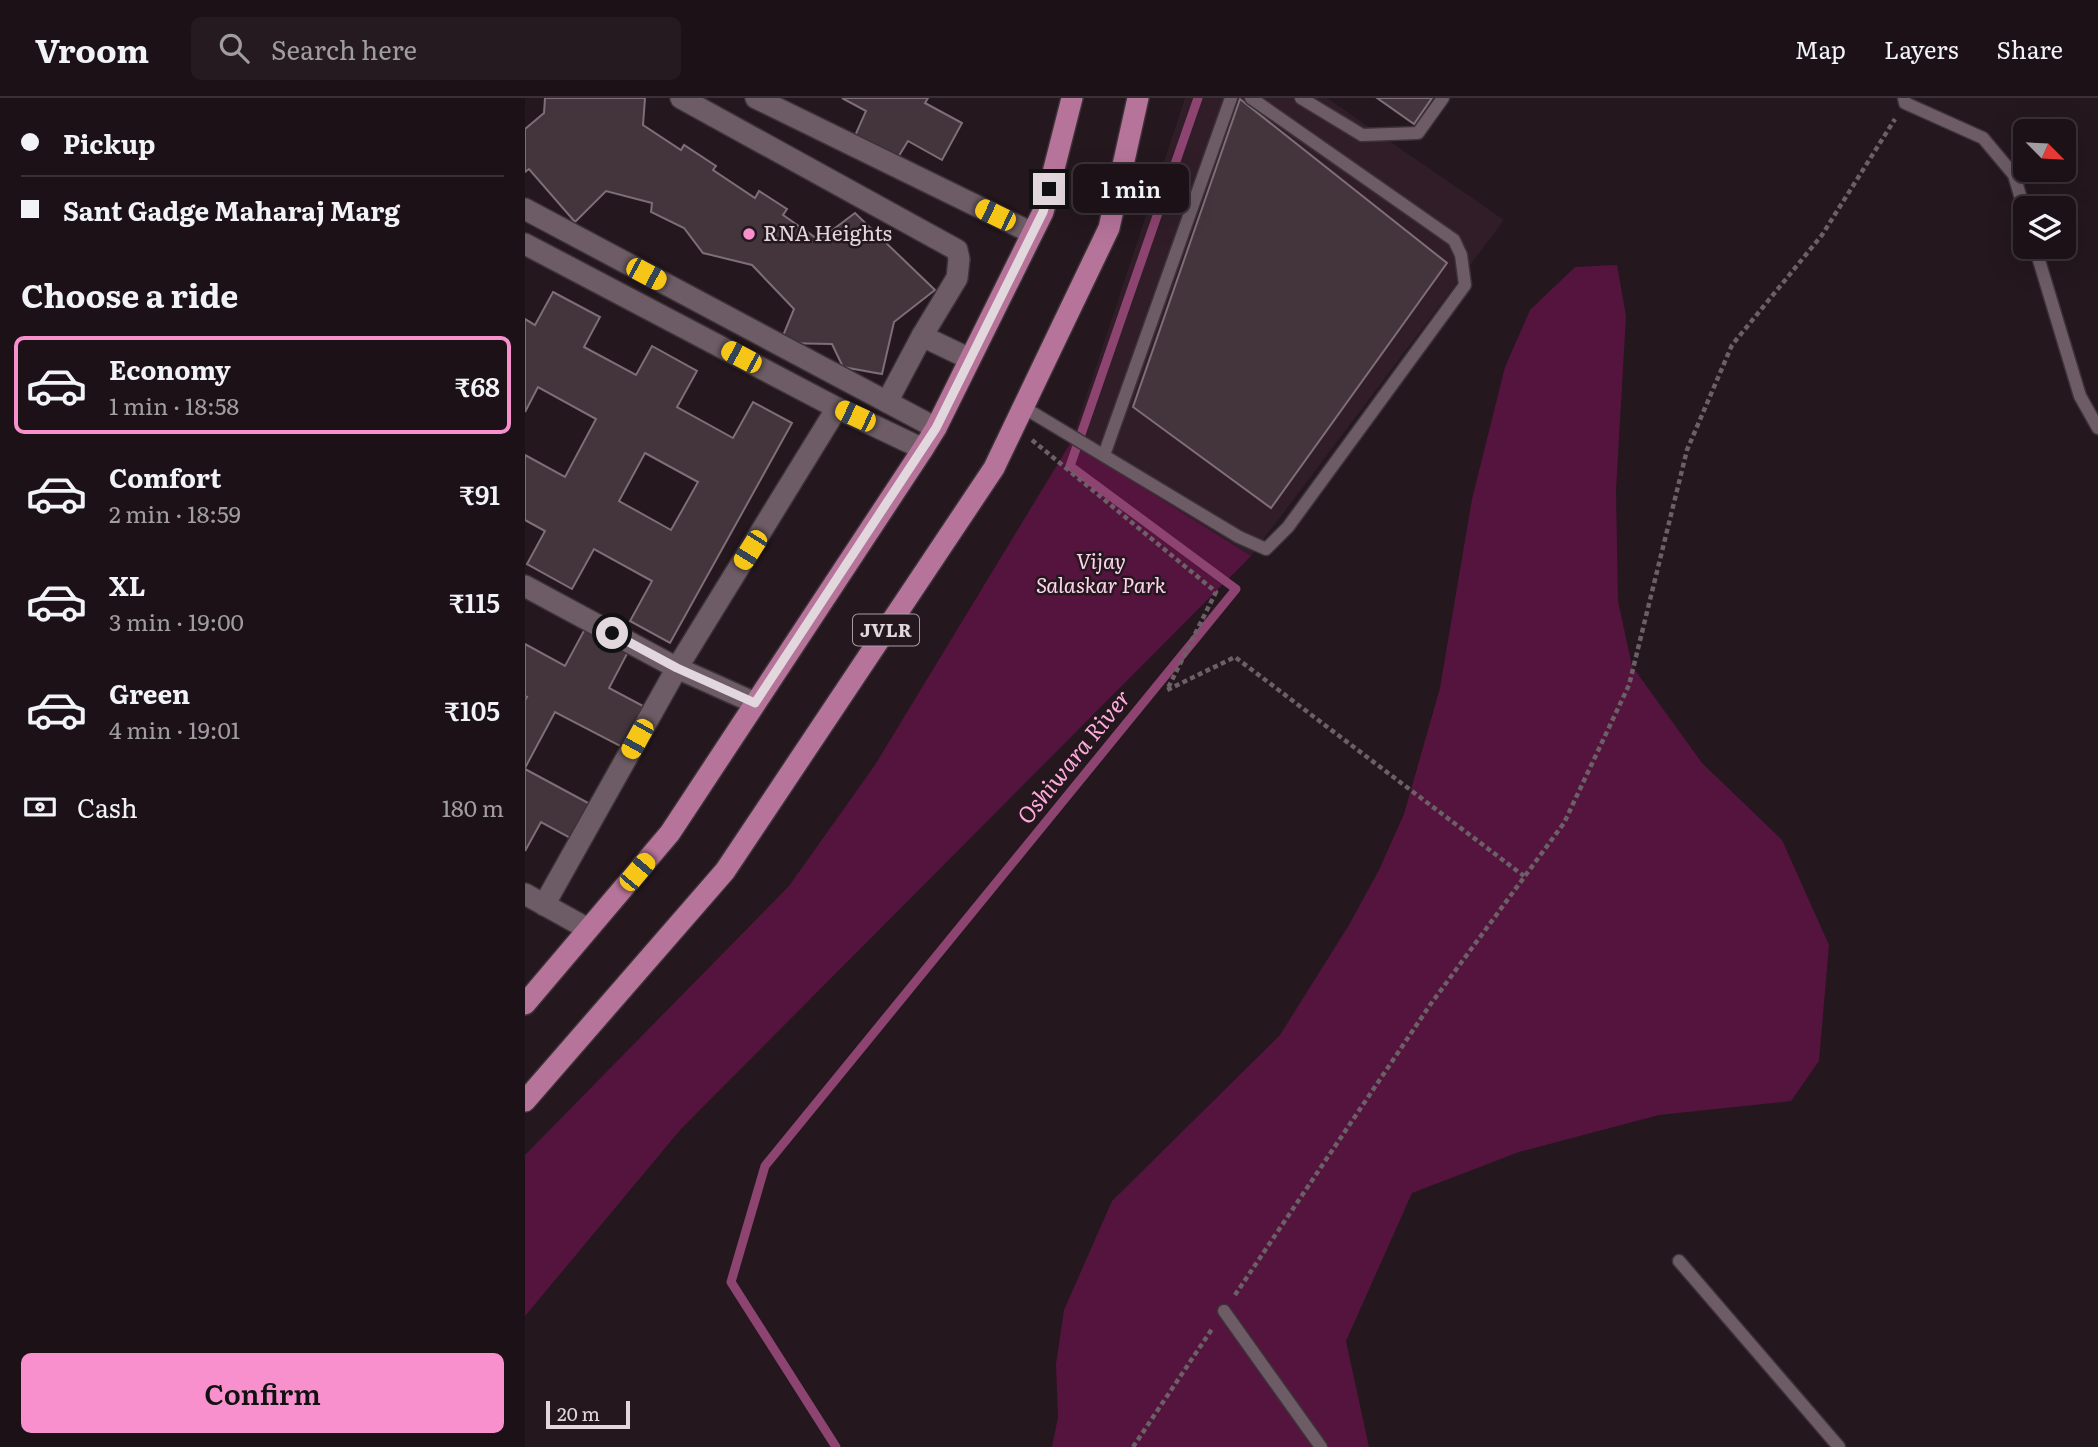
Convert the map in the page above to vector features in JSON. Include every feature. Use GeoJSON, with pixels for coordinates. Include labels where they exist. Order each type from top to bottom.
{"type":"FeatureCollection","features":[{"type":"Feature","properties":{"kind":"main road"},"geometry":{"type":"LineString","coordinates":[[525,1004],[670,833],[936,428],[1043,212],[1072,98]]}},
{"type":"Feature","properties":{"kind":"main road","name":"JVLR"},"geometry":{"type":"LineString","coordinates":[[525,1101],[725,871],[994,468],[1109,228],[1138,98]]}},
{"type":"Feature","properties":{"kind":"street"},"geometry":{"type":"LineString","coordinates":[[681,98],[957,250],[957,278],[887,402]]}},
{"type":"Feature","properties":{"kind":"street"},"geometry":{"type":"LineString","coordinates":[[756,98],[1032,233]]}},
{"type":"Feature","properties":{"kind":"street"},"geometry":{"type":"LineString","coordinates":[[525,209],[936,428]]}},
{"type":"Feature","properties":{"kind":"street"},"geometry":{"type":"LineString","coordinates":[[525,244],[837,408],[923,449]]}},
{"type":"Feature","properties":{"kind":"street"},"geometry":{"type":"LineString","coordinates":[[922,336],[970,359]]}},
{"type":"Feature","properties":{"kind":"street"},"geometry":{"type":"LineString","coordinates":[[544,905],[677,668],[837,408]]}},
{"type":"Feature","properties":{"kind":"street"},"geometry":{"type":"LineString","coordinates":[[525,586],[677,668],[755,703]]}},
{"type":"Feature","properties":{"kind":"street"},"geometry":{"type":"LineString","coordinates":[[525,894],[588,929]]}},
{"type":"Feature","properties":{"kind":"lane"},"geometry":{"type":"LineString","coordinates":[[1104,455],[1231,98]]}},
{"type":"Feature","properties":{"kind":"lane"},"geometry":{"type":"LineString","coordinates":[[1019,416],[1062,430],[1239,537],[1266,549],[1288,527],[1465,285],[1461,255],[1454,240],[1251,98]]}},
{"type":"Feature","properties":{"kind":"lane"},"geometry":{"type":"LineString","coordinates":[[1301,98],[1362,135],[1418,133],[1443,98]]}},
{"type":"Feature","properties":{"kind":"lane"},"geometry":{"type":"LineString","coordinates":[[1905,100],[1983,138],[2014,175],[2020,196]]}},
{"type":"Feature","properties":{"kind":"lane"},"geometry":{"type":"LineString","coordinates":[[2039,259],[2080,396],[2098,428]]}},
{"type":"Feature","properties":{"kind":"lane"},"geometry":{"type":"LineString","coordinates":[[1679,1261],[1839,1447]]}},
{"type":"Feature","properties":{"kind":"lane"},"geometry":{"type":"LineString","coordinates":[[1224,1311],[1321,1447]]}},
{"type":"Feature","properties":{"kind":"path"},"geometry":{"type":"LineString","coordinates":[[1133,1447],[1430,1005],[1564,823],[1629,685],[1687,450],[1732,345],[1822,235],[1905,100]]}},
{"type":"Feature","properties":{"kind":"path"},"geometry":{"type":"LineString","coordinates":[[1019,416],[1216,592],[1167,690],[1235,657],[1524,876]]}},
{"type":"Feature","properties":{"kind":"shaded area"},"geometry":{"type":"Polygon","coordinates":[[[1185,98],[1327,98],[1504,220],[1251,556],[1071,442],[1185,98]]]}},
{"type":"Feature","properties":{"kind":"green space"},"geometry":{"type":"Polygon","coordinates":[[[1617,265],[1626,316],[1616,490],[1618,601],[1632,666],[1702,763],[1782,840],[1829,945],[1819,1061],[1791,1101],[1659,1115],[1519,1152],[1412,1193],[1346,1341],[1369,1447],[1052,1447],[1058,1417],[1056,1364],[1064,1310],[1112,1201],[1280,1035],[1349,925],[1379,870],[1404,814],[1440,688],[1472,499],[1505,367],[1530,310],[1575,267],[1617,265]]]}},
{"type":"Feature","properties":{"kind":"green space","name":"Vijay Salaskar Park"},"geometry":{"type":"Polygon","coordinates":[[[1071,442],[1251,556],[681,1129],[525,1316],[525,1155],[789,886],[875,765],[1071,442]]]}},
{"type":"Feature","properties":{"kind":"building","name":"RNA Heights"},"geometry":{"type":"Polygon","coordinates":[[[545,98],[645,98],[643,125],[681,150],[684,145],[716,166],[713,170],[755,198],[759,191],[787,209],[783,215],[819,240],[855,213],[935,290],[894,322],[882,374],[843,367],[832,344],[780,343],[794,309],[752,265],[703,253],[684,228],[651,212],[652,203],[606,191],[575,222],[529,169],[525,172],[525,129],[544,113],[545,98]]]}},
{"type":"Feature","properties":{"kind":"building"},"geometry":{"type":"Polygon","coordinates":[[[842,98],[928,98],[925,103],[962,123],[942,160],[908,141],[897,159],[854,138],[866,111],[842,98]]]}},
{"type":"Feature","properties":{"kind":"building"},"geometry":{"type":"Polygon","coordinates":[[[1377,98],[1432,98],[1414,124],[1377,98]]]}},
{"type":"Feature","properties":{"kind":"building"},"geometry":{"type":"Polygon","coordinates":[[[1240,99],[1447,263],[1271,508],[1133,407],[1240,99]]]}},
{"type":"Feature","properties":{"kind":"building"},"geometry":{"type":"Polygon","coordinates":[[[553,292],[600,317],[584,347],[636,375],[652,346],[697,371],[677,407],[733,438],[753,402],[792,423],[670,643],[630,621],[652,581],[594,549],[572,589],[527,564],[545,531],[525,520],[525,455],[565,477],[596,419],[538,387],[525,412],[525,319],[535,325],[553,292]],[[645,453],[619,501],[671,530],[698,482],[645,453]]]}},
{"type":"Feature","properties":{"kind":"building"},"geometry":{"type":"Polygon","coordinates":[[[586,627],[629,650],[609,688],[643,706],[622,747],[555,712],[525,768],[525,644],[565,666],[586,627]]]}},
{"type":"Feature","properties":{"kind":"building"},"geometry":{"type":"Polygon","coordinates":[[[525,769],[590,804],[572,839],[541,822],[525,851],[525,769]]]}},
{"type":"Feature","properties":{"kind":"waterway","name":"Oshiwara River"},"geometry":{"type":"LineString","coordinates":[[836,1447],[731,1282],[765,1166],[1236,589],[1070,466],[1198,98]]}},
{"type":"Feature","properties":{"kind":"place","name":"RNA Heights"},"geometry":{"type":"Point","coordinates":[749,234]}},
{"type":"Feature","properties":{"kind":"route"},"geometry":{"type":"LineString","coordinates":[[612,633],[677,668],[755,703],[936,428],[1043,212],[1049,189]]}}]}
